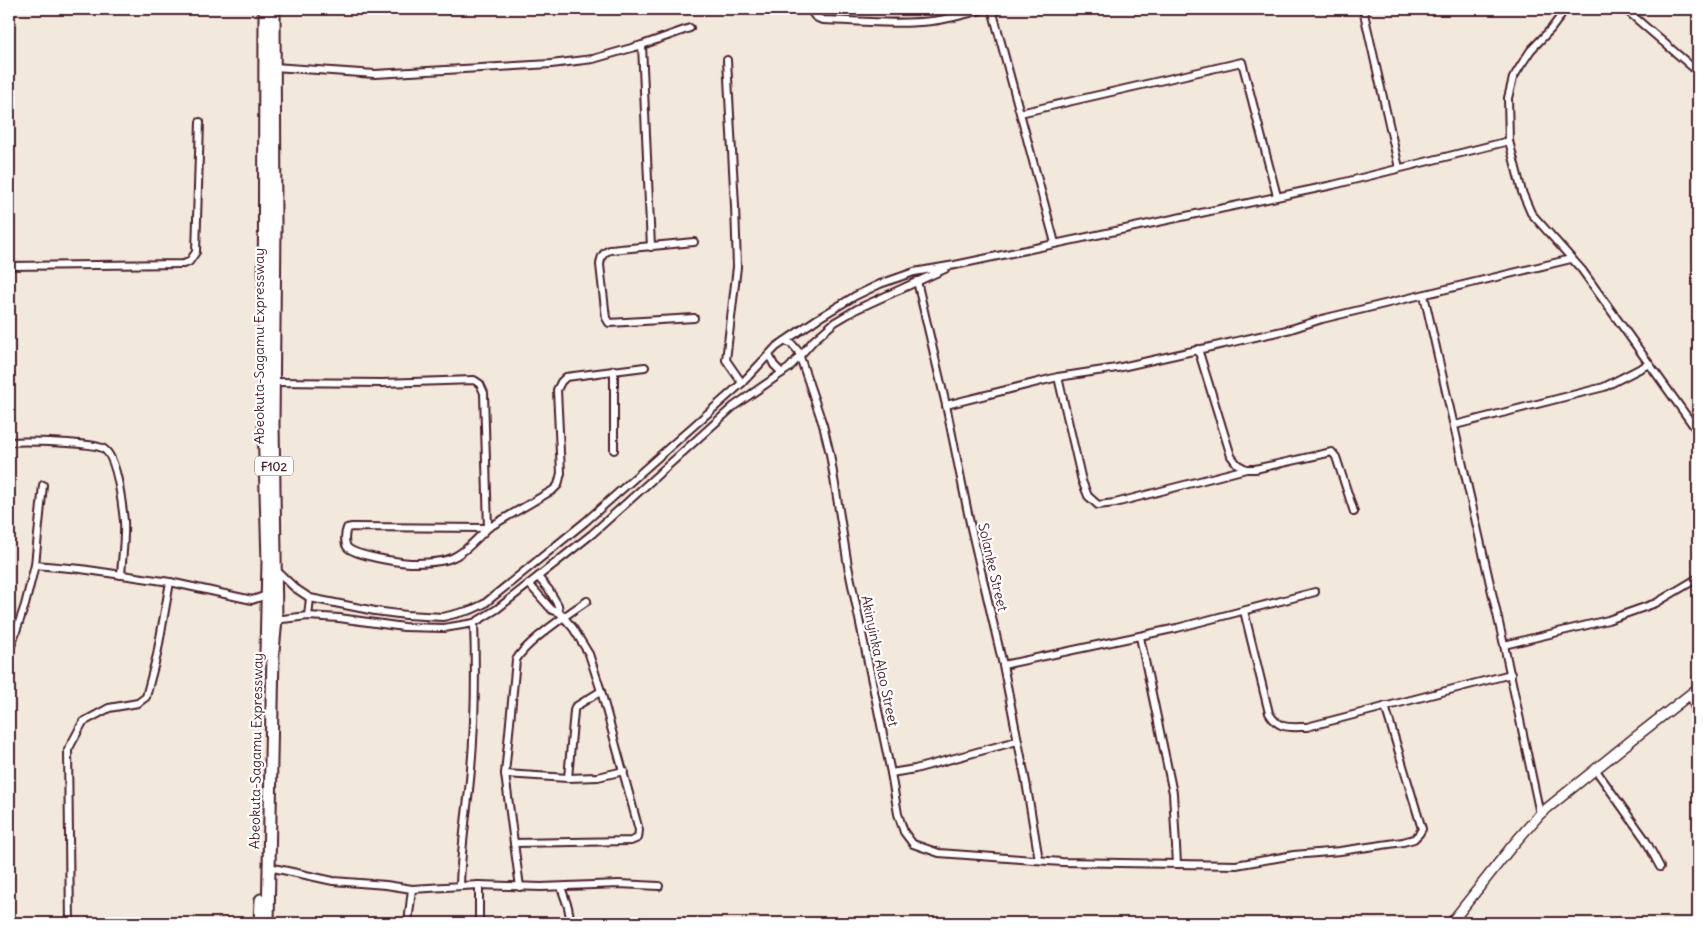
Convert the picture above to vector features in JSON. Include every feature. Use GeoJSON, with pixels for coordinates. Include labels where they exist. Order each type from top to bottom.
{"type":"FeatureCollection","features":[{"type":"Feature","properties":{"kind":"highway","name":"Abeokuta-Sagamu Expressway"},"geometry":{"type":"LineString","coordinates":[[265,9],[264,422],[272,566],[267,595],[273,651],[268,923]]}},
{"type":"Feature","properties":{"kind":"highway","name":"Abeokuta-Sagamu Expressway"},"geometry":{"type":"LineString","coordinates":[[260,923],[272,566],[274,9]]}},
{"type":"Feature","properties":{"kind":"street"},"geometry":{"type":"LineString","coordinates":[[811,9],[812,14],[816,18],[823,20],[900,22],[939,20],[985,9]]}},
{"type":"Feature","properties":{"kind":"street"},"geometry":{"type":"LineString","coordinates":[[992,9],[1055,243]]}},
{"type":"Feature","properties":{"kind":"street"},"geometry":{"type":"LineString","coordinates":[[1363,9],[1399,168]]}},
{"type":"Feature","properties":{"kind":"street"},"geometry":{"type":"LineString","coordinates":[[1562,9],[1560,16],[1531,50],[1513,78],[1508,98],[1509,141],[1522,192],[1531,213],[1582,270],[1698,432]]}},
{"type":"Feature","properties":{"kind":"street"},"geometry":{"type":"LineString","coordinates":[[1625,9],[1698,72]]}},
{"type":"Feature","properties":{"kind":"street"},"geometry":{"type":"LineString","coordinates":[[274,67],[375,74],[551,64],[593,59],[642,45],[690,28]]}},
{"type":"Feature","properties":{"kind":"street"},"geometry":{"type":"LineString","coordinates":[[642,45],[651,247]]}},
{"type":"Feature","properties":{"kind":"street"},"geometry":{"type":"LineString","coordinates":[[727,60],[737,267],[726,360],[742,383]]}},
{"type":"Feature","properties":{"kind":"street"},"geometry":{"type":"LineString","coordinates":[[1020,113],[1242,62],[1277,196]]}},
{"type":"Feature","properties":{"kind":"street"},"geometry":{"type":"LineString","coordinates":[[9,266],[183,264],[189,262],[196,252],[200,122]]}},
{"type":"Feature","properties":{"kind":"street"},"geometry":{"type":"LineString","coordinates":[[272,566],[295,588],[310,598],[341,605],[406,615],[443,617],[471,610],[484,604],[585,522],[742,383],[786,340],[832,310],[880,284],[914,272],[955,265],[1277,196],[1509,141]]}},
{"type":"Feature","properties":{"kind":"street"},"geometry":{"type":"LineString","coordinates":[[694,242],[610,250],[600,257],[606,318],[609,323],[694,318]]}},
{"type":"Feature","properties":{"kind":"street"},"geometry":{"type":"LineString","coordinates":[[946,405],[1058,377],[1117,368],[1291,329],[1322,319],[1572,259]]}},
{"type":"Feature","properties":{"kind":"street"},"geometry":{"type":"LineString","coordinates":[[271,621],[308,616],[339,618],[404,627],[444,628],[474,623],[497,609],[592,534],[734,406],[782,373],[799,358],[814,340],[835,322],[857,309],[955,265]]}},
{"type":"Feature","properties":{"kind":"street","name":"Solanke Street"},"geometry":{"type":"LineString","coordinates":[[917,281],[1003,665],[1039,860]]}},
{"type":"Feature","properties":{"kind":"street"},"geometry":{"type":"LineString","coordinates":[[1424,295],[1511,674],[1540,814]]}},
{"type":"Feature","properties":{"kind":"street","name":"Akinyinka Alao Street"},"geometry":{"type":"LineString","coordinates":[[786,340],[795,347],[815,398],[830,454],[848,566],[898,814],[904,832],[913,844],[939,853],[1039,860],[1107,864],[1236,865],[1294,855],[1380,846],[1414,839],[1422,830],[1385,706]]}},
{"type":"Feature","properties":{"kind":"street"},"geometry":{"type":"LineString","coordinates":[[1198,349],[1231,456],[1237,464],[1246,469]]}},
{"type":"Feature","properties":{"kind":"street"},"geometry":{"type":"LineString","coordinates":[[769,355],[774,365],[782,373]]}},
{"type":"Feature","properties":{"kind":"street"},"geometry":{"type":"LineString","coordinates":[[1455,425],[1604,387],[1649,364]]}},
{"type":"Feature","properties":{"kind":"street"},"geometry":{"type":"LineString","coordinates":[[488,528],[352,527],[347,528],[345,532],[345,543],[348,548],[363,554],[408,563],[450,559],[460,554],[488,528],[553,490],[558,485],[561,473],[557,390],[561,382],[566,378],[645,367]]}},
{"type":"Feature","properties":{"kind":"street"},"geometry":{"type":"LineString","coordinates":[[614,370],[614,450]]}},
{"type":"Feature","properties":{"kind":"street"},"geometry":{"type":"LineString","coordinates":[[1058,377],[1082,481],[1088,496],[1098,505],[1246,469],[1255,469],[1332,452],[1336,457],[1354,512]]}},
{"type":"Feature","properties":{"kind":"street"},"geometry":{"type":"LineString","coordinates":[[274,382],[382,383],[474,380],[480,384],[484,393],[488,528]]}},
{"type":"Feature","properties":{"kind":"street"},"geometry":{"type":"LineString","coordinates":[[9,442],[83,445],[103,448],[112,458],[124,523],[121,575]]}},
{"type":"Feature","properties":{"kind":"street"},"geometry":{"type":"LineString","coordinates":[[9,648],[25,605],[35,565],[44,485]]}},
{"type":"Feature","properties":{"kind":"street"},"geometry":{"type":"LineString","coordinates":[[35,565],[170,582],[252,600],[267,595]]}},
{"type":"Feature","properties":{"kind":"street"},"geometry":{"type":"LineString","coordinates":[[514,842],[632,841],[638,838],[639,830],[624,771],[589,654],[573,628],[561,614],[549,590],[538,578]]}},
{"type":"Feature","properties":{"kind":"street"},"geometry":{"type":"LineString","coordinates":[[1504,645],[1608,620],[1656,603],[1698,578]]}},
{"type":"Feature","properties":{"kind":"street"},"geometry":{"type":"LineString","coordinates":[[70,923],[68,750],[84,722],[109,708],[138,703],[146,697],[157,654],[170,582]]}},
{"type":"Feature","properties":{"kind":"street"},"geometry":{"type":"LineString","coordinates":[[529,584],[552,610],[561,614]]}},
{"type":"Feature","properties":{"kind":"street"},"geometry":{"type":"LineString","coordinates":[[1003,665],[1140,637],[1316,592]]}},
{"type":"Feature","properties":{"kind":"street"},"geometry":{"type":"LineString","coordinates":[[308,616],[310,598]]}},
{"type":"Feature","properties":{"kind":"street"},"geometry":{"type":"LineString","coordinates":[[520,886],[505,774],[516,660],[521,652],[561,614],[587,601]]}},
{"type":"Feature","properties":{"kind":"street"},"geometry":{"type":"LineString","coordinates":[[339,618],[341,605]]}},
{"type":"Feature","properties":{"kind":"street"},"geometry":{"type":"LineString","coordinates":[[1244,611],[1269,713],[1274,722],[1282,726],[1307,727],[1511,674]]}},
{"type":"Feature","properties":{"kind":"street"},"geometry":{"type":"LineString","coordinates":[[460,885],[461,850],[469,790],[473,730],[474,623]]}},
{"type":"Feature","properties":{"kind":"street"},"geometry":{"type":"LineString","coordinates":[[1140,637],[1173,793],[1177,864]]}},
{"type":"Feature","properties":{"kind":"street"},"geometry":{"type":"LineString","coordinates":[[1451,923],[1540,814],[1595,768],[1698,688]]}},
{"type":"Feature","properties":{"kind":"street"},"geometry":{"type":"LineString","coordinates":[[568,778],[575,707],[601,691]]}},
{"type":"Feature","properties":{"kind":"street"},"geometry":{"type":"LineString","coordinates":[[1690,695],[1698,716]]}},
{"type":"Feature","properties":{"kind":"street"},"geometry":{"type":"LineString","coordinates":[[891,772],[915,769],[1017,741]]}},
{"type":"Feature","properties":{"kind":"street"},"geometry":{"type":"LineString","coordinates":[[1595,768],[1645,839],[1660,867]]}},
{"type":"Feature","properties":{"kind":"street"},"geometry":{"type":"LineString","coordinates":[[505,774],[568,778],[598,777],[624,771]]}},
{"type":"Feature","properties":{"kind":"street"},"geometry":{"type":"LineString","coordinates":[[269,867],[333,881],[412,889],[460,885],[561,887],[619,884],[659,886]]}},
{"type":"Feature","properties":{"kind":"street"},"geometry":{"type":"LineString","coordinates":[[479,885],[479,923]]}},
{"type":"Feature","properties":{"kind":"street"},"geometry":{"type":"LineString","coordinates":[[561,887],[568,908],[570,923]]}},
{"type":"Feature","properties":{"kind":"street"},"geometry":{"type":"LineString","coordinates":[[408,923],[412,889]]}}]}
